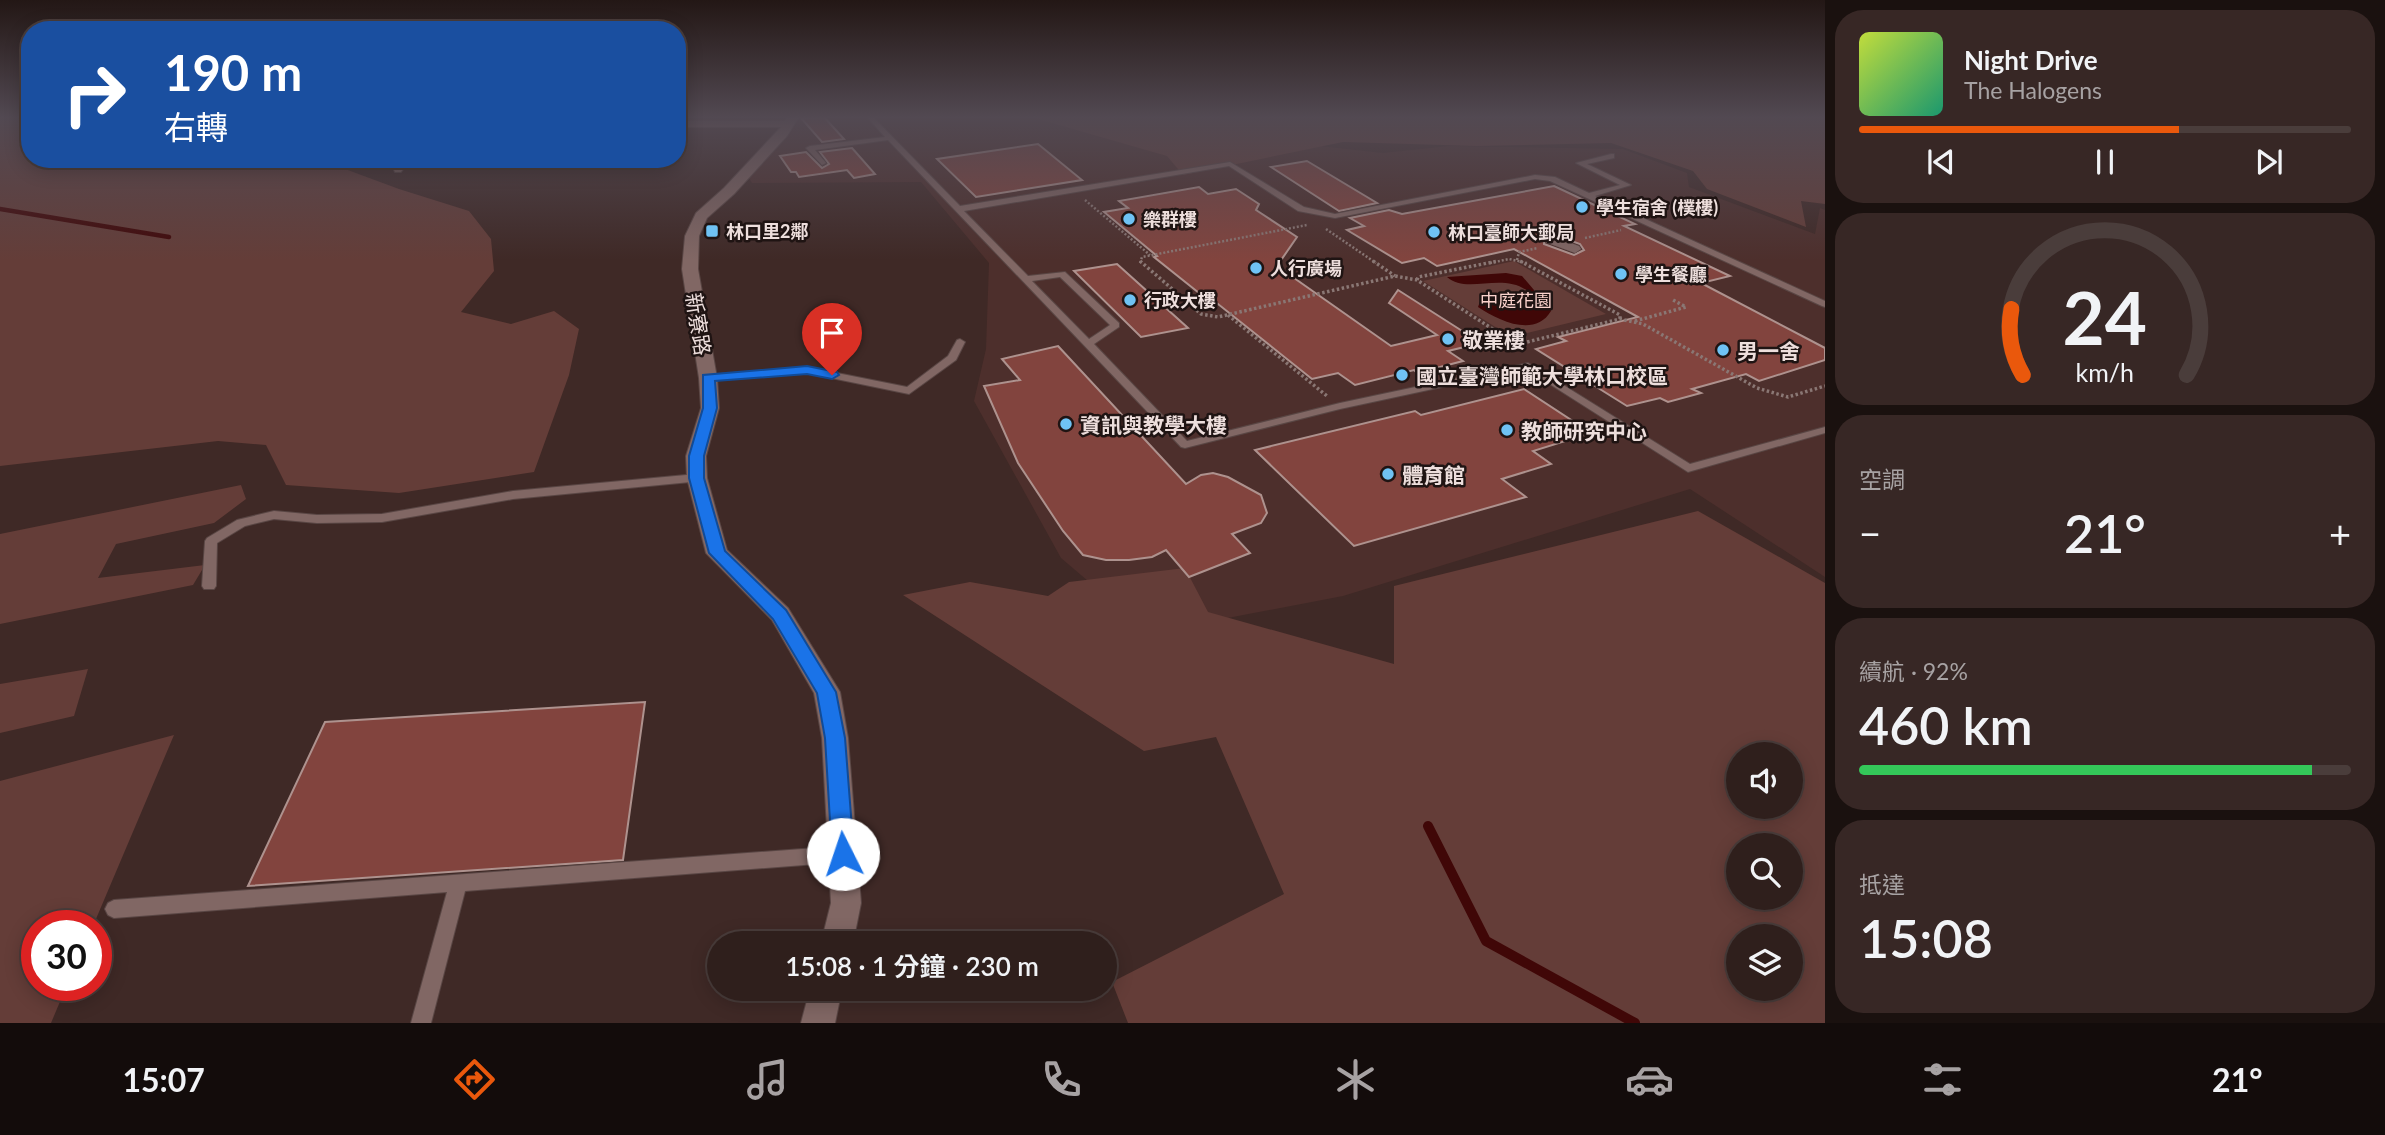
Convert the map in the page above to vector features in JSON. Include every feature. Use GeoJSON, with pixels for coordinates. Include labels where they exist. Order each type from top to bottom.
{"type":"FeatureCollection","features":[{"type":"Feature","properties":{"kind":"street","name":"新寮路"},"geometry":{"type":"LineString","coordinates":[[752,165],[729,191],[701,216],[692,236],[690,268],[708,378],[710,408],[696,456],[697,478],[717,553],[780,614],[827,692],[835,738],[846,903],[839,931]]}},
{"type":"Feature","properties":{"kind":"street"},"geometry":{"type":"LineString","coordinates":[[1549,239],[1575,249]]}},
{"type":"Feature","properties":{"kind":"street"},"geometry":{"type":"LineString","coordinates":[[818,1023],[823,1001]]}},
{"type":"Feature","properties":{"kind":"lane"},"geometry":{"type":"LineString","coordinates":[[916,165],[1185,445],[1340,407],[1528,366],[1688,468],[1825,430]]}},
{"type":"Feature","properties":{"kind":"lane"},"geometry":{"type":"LineString","coordinates":[[959,209],[1226,165]]}},
{"type":"Feature","properties":{"kind":"lane"},"geometry":{"type":"LineString","coordinates":[[1231,165],[1301,209],[1335,216],[1535,177],[1552,179],[1825,304]]}},
{"type":"Feature","properties":{"kind":"lane"},"geometry":{"type":"LineString","coordinates":[[1584,165],[1627,185],[1591,195]]}},
{"type":"Feature","properties":{"kind":"lane"},"geometry":{"type":"LineString","coordinates":[[1025,279],[1062,274],[1116,325],[1088,344]]}},
{"type":"Feature","properties":{"kind":"lane"},"geometry":{"type":"LineString","coordinates":[[1808,297],[1825,292]]}},
{"type":"Feature","properties":{"kind":"lane"},"geometry":{"type":"LineString","coordinates":[[708,378],[807,370],[909,391],[952,358],[960,342]]}},
{"type":"Feature","properties":{"kind":"lane"},"geometry":{"type":"LineString","coordinates":[[209,586],[211,541],[241,523],[274,515],[317,519],[382,518],[513,495],[697,478]]}},
{"type":"Feature","properties":{"kind":"lane"},"geometry":{"type":"LineString","coordinates":[[114,909],[843,854]]}},
{"type":"Feature","properties":{"kind":"lane"},"geometry":{"type":"LineString","coordinates":[[421,1023],[459,882]]}},
{"type":"Feature","properties":{"kind":"path"},"geometry":{"type":"LineString","coordinates":[[1073,190],[1151,255]]}},
{"type":"Feature","properties":{"kind":"path"},"geometry":{"type":"LineString","coordinates":[[1315,226],[1308,225],[1151,255],[1142,257],[1139,262],[1201,314],[1218,317],[1395,276],[1417,280],[1508,339],[1527,342],[1620,319],[1643,324],[1757,388],[1788,397],[1825,386]]}},
{"type":"Feature","properties":{"kind":"path"},"geometry":{"type":"LineString","coordinates":[[1322,227],[1395,276]]}},
{"type":"Feature","properties":{"kind":"path"},"geometry":{"type":"LineString","coordinates":[[1417,280],[1418,277],[1509,259],[1525,262],[1620,315],[1620,319]]}},
{"type":"Feature","properties":{"kind":"path"},"geometry":{"type":"LineString","coordinates":[[1632,322],[1686,307],[1673,300]]}},
{"type":"Feature","properties":{"kind":"path"},"geometry":{"type":"LineString","coordinates":[[1227,315],[1340,407]]}},
{"type":"Feature","properties":{"kind":"shaded area","name":"國立臺灣師範大學林口校區"},"geometry":{"type":"Polygon","coordinates":[[[760,165],[1665,165],[1687,173],[1689,187],[1815,234],[1820,208],[1825,210],[1825,577],[1690,489],[1343,596],[1149,633],[1061,558],[974,401],[986,349],[989,263],[921,182],[752,183],[749,178],[760,165]]]}},
{"type":"Feature","properties":{"kind":"shaded area"},"geometry":{"type":"Polygon","coordinates":[[[1506,273],[1522,276],[1534,290],[1533,297],[1548,302],[1551,311],[1544,319],[1536,324],[1516,324],[1506,322],[1478,307],[1482,296],[1499,294],[1518,299],[1520,295],[1527,295],[1529,292],[1519,286],[1508,283],[1465,284],[1447,277],[1506,273]]]}},
{"type":"Feature","properties":{"kind":"green space"},"geometry":{"type":"Polygon","coordinates":[[[0,165],[21,165],[21,168],[342,168],[469,211],[491,239],[494,271],[461,312],[511,324],[554,311],[579,329],[569,375],[534,472],[399,493],[286,485],[266,445],[218,441],[0,466],[0,165]]]}},
{"type":"Feature","properties":{"kind":"green space"},"geometry":{"type":"Polygon","coordinates":[[[1174,165],[1233,165],[1183,175],[1174,165]]]}},
{"type":"Feature","properties":{"kind":"green space"},"geometry":{"type":"Polygon","coordinates":[[[1675,165],[1825,165],[1825,204],[1801,201],[1806,227],[1707,189],[1693,171],[1675,165]]]}},
{"type":"Feature","properties":{"kind":"green space","name":"中庭花園"},"geometry":{"type":"Polygon","coordinates":[[[1514,261],[1606,314],[1511,337],[1423,281],[1514,261]]]}},
{"type":"Feature","properties":{"kind":"green space"},"geometry":{"type":"Polygon","coordinates":[[[241,485],[246,499],[214,523],[116,544],[98,578],[205,565],[193,585],[0,624],[0,534],[241,485]]]}},
{"type":"Feature","properties":{"kind":"green space"},"geometry":{"type":"Polygon","coordinates":[[[1698,511],[1825,583],[1825,1023],[1128,1023],[1117,995],[1117,979],[1284,894],[1216,737],[1144,751],[903,595],[970,582],[1048,596],[1069,582],[1185,568],[1208,612],[1394,664],[1394,586],[1698,511]]]}},
{"type":"Feature","properties":{"kind":"green space"},"geometry":{"type":"Polygon","coordinates":[[[88,669],[74,716],[0,733],[0,684],[88,669]]]}},
{"type":"Feature","properties":{"kind":"green space"},"geometry":{"type":"Polygon","coordinates":[[[174,735],[100,910],[21,910],[21,1001],[60,1001],[51,1023],[0,1023],[0,781],[174,735]]]}},
{"type":"Feature","properties":{"kind":"building"},"geometry":{"type":"Polygon","coordinates":[[[786,165],[819,165],[822,168],[828,165],[867,165],[875,174],[854,178],[847,170],[799,177],[786,165]]]}},
{"type":"Feature","properties":{"kind":"building"},"geometry":{"type":"Polygon","coordinates":[[[943,165],[1063,165],[1082,180],[976,197],[943,165]]]}},
{"type":"Feature","properties":{"kind":"building"},"geometry":{"type":"Polygon","coordinates":[[[1313,165],[1377,203],[1339,211],[1271,167],[1313,165]]]}},
{"type":"Feature","properties":{"kind":"building"},"geometry":{"type":"Polygon","coordinates":[[[1554,186],[1635,224],[1624,226],[1730,276],[1701,283],[1825,348],[1825,360],[1759,381],[1746,374],[1692,389],[1701,393],[1668,402],[1660,398],[1627,406],[1536,349],[1566,341],[1558,337],[1638,317],[1514,249],[1437,266],[1424,258],[1402,263],[1347,230],[1364,226],[1350,218],[1389,210],[1402,214],[1554,186]],[[1544,233],[1544,244],[1574,255],[1584,250],[1580,244],[1544,233]]]}},
{"type":"Feature","properties":{"kind":"building"},"geometry":{"type":"Polygon","coordinates":[[[1199,187],[1208,194],[1236,189],[1259,204],[1256,210],[1297,237],[1277,266],[1391,346],[1437,335],[1389,303],[1398,290],[1481,343],[1448,351],[1463,361],[1417,373],[1414,370],[1355,385],[1338,373],[1312,379],[1154,257],[1157,256],[1104,212],[1128,208],[1119,201],[1199,187]]]}},
{"type":"Feature","properties":{"kind":"building","name":"行政大樓"},"geometry":{"type":"Polygon","coordinates":[[[1117,264],[1188,328],[1141,337],[1074,271],[1117,264]]]}},
{"type":"Feature","properties":{"kind":"building","name":"資訊與教學大樓"},"geometry":{"type":"Polygon","coordinates":[[[1058,346],[1186,484],[1201,475],[1213,473],[1228,477],[1261,495],[1267,513],[1261,523],[1232,534],[1250,553],[1189,577],[1166,550],[1152,557],[1129,560],[1106,560],[1083,555],[1063,531],[1018,463],[984,386],[1020,380],[1002,359],[1058,346]]]}},
{"type":"Feature","properties":{"kind":"building","name":"體育館"},"geometry":{"type":"Polygon","coordinates":[[[1524,389],[1591,433],[1533,451],[1551,464],[1502,479],[1526,497],[1354,546],[1255,450],[1415,411],[1421,415],[1524,389]]]}},
{"type":"Feature","properties":{"kind":"building"},"geometry":{"type":"Polygon","coordinates":[[[645,702],[623,860],[248,886],[325,722],[645,702]]]}},
{"type":"Feature","properties":{"kind":"waterway"},"geometry":{"type":"LineString","coordinates":[[0,209],[169,237]]}},
{"type":"Feature","properties":{"kind":"waterway"},"geometry":{"type":"LineString","coordinates":[[1428,826],[1486,941],[1635,1023]]}},
{"type":"Feature","properties":{"kind":"place","name":"學生宿舍 (樸樓)"},"geometry":{"type":"Point","coordinates":[1582,207]}},
{"type":"Feature","properties":{"kind":"place","name":"樂群樓"},"geometry":{"type":"Point","coordinates":[1129,219]}},
{"type":"Feature","properties":{"kind":"place","name":"林口里2鄰"},"geometry":{"type":"Point","coordinates":[712,231]}},
{"type":"Feature","properties":{"kind":"place","name":"林口臺師大郵局"},"geometry":{"type":"Point","coordinates":[1434,232]}},
{"type":"Feature","properties":{"kind":"place","name":"人行廣場"},"geometry":{"type":"Point","coordinates":[1256,268]}},
{"type":"Feature","properties":{"kind":"place","name":"學生餐廳"},"geometry":{"type":"Point","coordinates":[1621,274]}},
{"type":"Feature","properties":{"kind":"place","name":"行政大樓"},"geometry":{"type":"Point","coordinates":[1130,300]}},
{"type":"Feature","properties":{"kind":"place","name":"敬業樓"},"geometry":{"type":"Point","coordinates":[1448,339]}},
{"type":"Feature","properties":{"kind":"place","name":"男一舍"},"geometry":{"type":"Point","coordinates":[1723,350]}},
{"type":"Feature","properties":{"kind":"place","name":"國立臺灣師範大學林口校區"},"geometry":{"type":"Point","coordinates":[1402,375]}},
{"type":"Feature","properties":{"kind":"place","name":"資訊與教學大樓"},"geometry":{"type":"Point","coordinates":[1066,424]}},
{"type":"Feature","properties":{"kind":"place","name":"教師研究中心"},"geometry":{"type":"Point","coordinates":[1507,430]}},
{"type":"Feature","properties":{"kind":"place","name":"體育館"},"geometry":{"type":"Point","coordinates":[1388,474]}},
{"type":"Feature","properties":{"kind":"route"},"geometry":{"type":"LineString","coordinates":[[832,375],[807,370],[708,378],[710,408],[696,456],[697,478],[717,553],[780,614],[827,692],[835,738],[843,854]]}}]}
